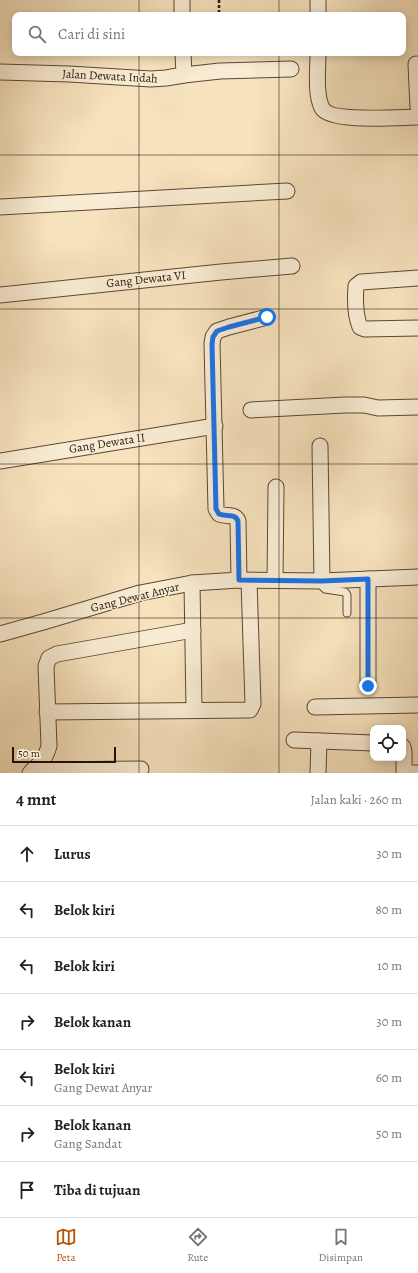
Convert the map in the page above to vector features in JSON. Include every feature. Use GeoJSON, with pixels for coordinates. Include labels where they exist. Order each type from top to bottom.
{"type":"FeatureCollection","features":[{"type":"Feature","properties":{"kind":"street"},"geometry":{"type":"LineString","coordinates":[[182,0],[182,12]]}},
{"type":"Feature","properties":{"kind":"street"},"geometry":{"type":"LineString","coordinates":[[318,0],[318,12]]}},
{"type":"Feature","properties":{"kind":"street"},"geometry":{"type":"LineString","coordinates":[[183,56],[184,75]]}},
{"type":"Feature","properties":{"kind":"street"},"geometry":{"type":"LineString","coordinates":[[318,56],[318,96],[325,112],[331,115],[348,118],[418,117]]}},
{"type":"Feature","properties":{"kind":"street"},"geometry":{"type":"LineString","coordinates":[[416,64],[418,107]]}},
{"type":"Feature","properties":{"kind":"street","name":"Jalan Dewata Indah"},"geometry":{"type":"LineString","coordinates":[[0,72],[151,79],[220,71],[291,69]]}},
{"type":"Feature","properties":{"kind":"street"},"geometry":{"type":"LineString","coordinates":[[0,206],[287,190]]}},
{"type":"Feature","properties":{"kind":"street","name":"Gang Dewata VI"},"geometry":{"type":"LineString","coordinates":[[0,295],[292,266]]}},
{"type":"Feature","properties":{"kind":"street"},"geometry":{"type":"LineString","coordinates":[[418,278],[361,282],[356,286],[355,293],[358,322],[360,327],[365,329],[418,328]]}},
{"type":"Feature","properties":{"kind":"street"},"geometry":{"type":"LineString","coordinates":[[47,712],[194,710],[243,711],[250,710],[252,708],[253,704],[244,580],[238,521],[237,518],[232,515],[219,514],[216,509],[212,344],[213,337],[217,331],[267,317]]}},
{"type":"Feature","properties":{"kind":"street"},"geometry":{"type":"LineString","coordinates":[[251,410],[345,404],[364,405],[378,408],[418,407]]}},
{"type":"Feature","properties":{"kind":"street","name":"Gang Dewata II"},"geometry":{"type":"LineString","coordinates":[[0,461],[214,426]]}},
{"type":"Feature","properties":{"kind":"street"},"geometry":{"type":"LineString","coordinates":[[320,446],[322,581]]}},
{"type":"Feature","properties":{"kind":"street"},"geometry":{"type":"LineString","coordinates":[[276,488],[276,580]]}},
{"type":"Feature","properties":{"kind":"street","name":"Gang Dewat Anyar"},"geometry":{"type":"LineString","coordinates":[[0,634],[140,593],[192,583],[244,580],[322,581],[418,577]]}},
{"type":"Feature","properties":{"kind":"street"},"geometry":{"type":"LineString","coordinates":[[368,579],[368,686]]}},
{"type":"Feature","properties":{"kind":"street"},"geometry":{"type":"LineString","coordinates":[[192,583],[194,710]]}},
{"type":"Feature","properties":{"kind":"street"},"geometry":{"type":"LineString","coordinates":[[32,772],[42,762],[49,746],[46,666],[49,658],[57,654],[193,630]]}},
{"type":"Feature","properties":{"kind":"street"},"geometry":{"type":"LineString","coordinates":[[315,707],[418,705]]}},
{"type":"Feature","properties":{"kind":"street"},"geometry":{"type":"LineString","coordinates":[[294,740],[370,743]]}},
{"type":"Feature","properties":{"kind":"street"},"geometry":{"type":"LineString","coordinates":[[318,773],[319,741]]}},
{"type":"Feature","properties":{"kind":"street"},"geometry":{"type":"LineString","coordinates":[[406,760],[409,773]]}},
{"type":"Feature","properties":{"kind":"street"},"geometry":{"type":"LineString","coordinates":[[32,772],[141,769]]}},
{"type":"Feature","properties":{"kind":"lane"},"geometry":{"type":"LineString","coordinates":[[322,581],[325,589],[345,592],[347,595],[347,613]]}},
{"type":"Feature","properties":{"kind":"path"},"geometry":{"type":"LineString","coordinates":[[219,0],[219,12]]}},
{"type":"Feature","properties":{"kind":"route"},"geometry":{"type":"LineString","coordinates":[[267,317],[217,331],[213,337],[216,509],[219,514],[232,515],[237,518],[238,521],[239,580],[322,581],[368,579],[368,686]]}}]}
